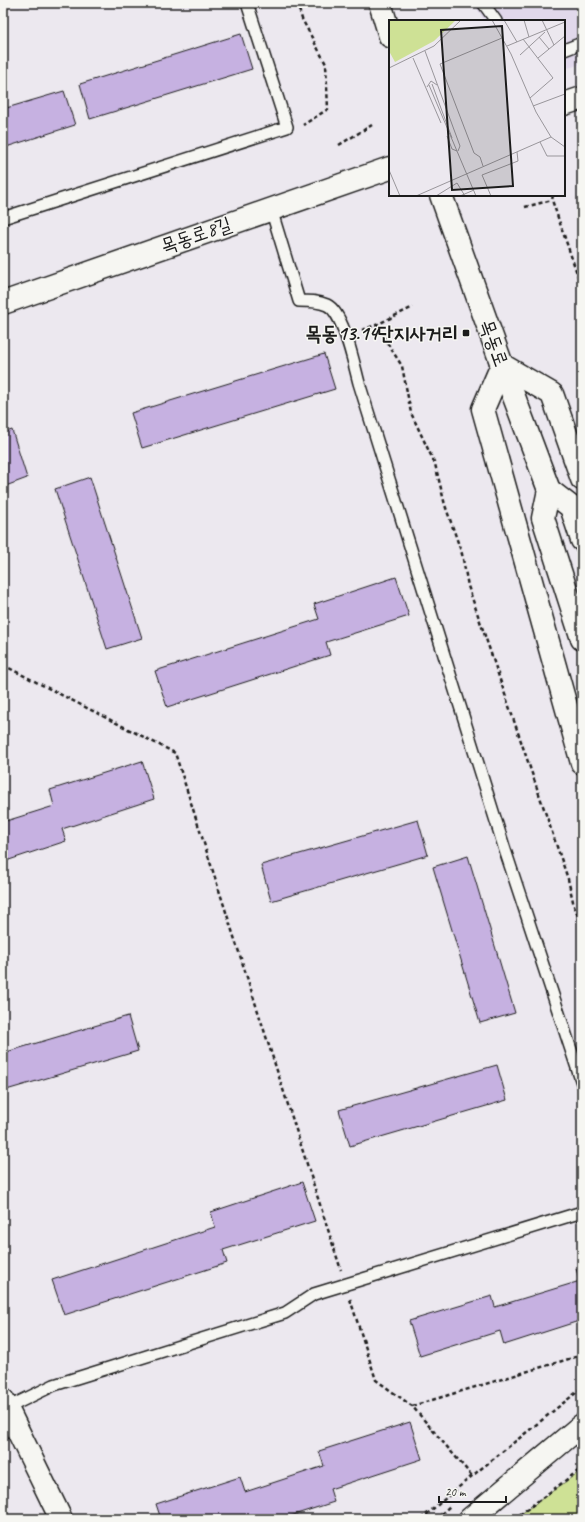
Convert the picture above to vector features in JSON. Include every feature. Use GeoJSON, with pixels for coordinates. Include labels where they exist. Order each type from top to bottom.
{"type":"FeatureCollection","features":[{"type":"Feature","properties":{"kind":"main road"},"geometry":{"type":"LineString","coordinates":[[380,3],[389,33]]}},
{"type":"Feature","properties":{"kind":"main road"},"geometry":{"type":"LineString","coordinates":[[565,104],[582,98]]}},
{"type":"Feature","properties":{"kind":"main road","name":"목동로8길"},"geometry":{"type":"LineString","coordinates":[[3,303],[389,168]]}},
{"type":"Feature","properties":{"kind":"main road","name":"목동로"},"geometry":{"type":"LineString","coordinates":[[441,196],[549,490]]}},
{"type":"Feature","properties":{"kind":"main road"},"geometry":{"type":"LineString","coordinates":[[582,479],[552,394],[502,365],[483,410],[582,763]]}},
{"type":"Feature","properties":{"kind":"main road"},"geometry":{"type":"LineString","coordinates":[[582,540],[571,507],[549,490],[543,518],[582,639]]}},
{"type":"Feature","properties":{"kind":"main road"},"geometry":{"type":"LineString","coordinates":[[5,1404],[60,1519]]}},
{"type":"Feature","properties":{"kind":"main road"},"geometry":{"type":"LineString","coordinates":[[470,1519],[582,1425]]}},
{"type":"Feature","properties":{"kind":"lane"},"geometry":{"type":"LineString","coordinates":[[3,218],[286,127],[246,3]]}},
{"type":"Feature","properties":{"kind":"lane"},"geometry":{"type":"LineString","coordinates":[[483,3],[495,20]]}},
{"type":"Feature","properties":{"kind":"lane"},"geometry":{"type":"LineString","coordinates":[[565,50],[582,43]]}},
{"type":"Feature","properties":{"kind":"lane"},"geometry":{"type":"LineString","coordinates":[[271,209],[299,302],[314,301],[328,306],[336,313],[346,335],[358,383],[502,842],[582,1083]]}},
{"type":"Feature","properties":{"kind":"lane"},"geometry":{"type":"LineString","coordinates":[[5,1404],[54,1385],[286,1314],[314,1294],[582,1212]]}},
{"type":"Feature","properties":{"kind":"path"},"geometry":{"type":"LineString","coordinates":[[286,127],[294,130],[328,110],[326,64],[302,19],[297,3]]}},
{"type":"Feature","properties":{"kind":"path"},"geometry":{"type":"LineString","coordinates":[[339,145],[372,125]]}},
{"type":"Feature","properties":{"kind":"path"},"geometry":{"type":"LineString","coordinates":[[553,196],[552,200],[582,288]]}},
{"type":"Feature","properties":{"kind":"path"},"geometry":{"type":"LineString","coordinates":[[525,207],[552,200]]}},
{"type":"Feature","properties":{"kind":"path"},"geometry":{"type":"LineString","coordinates":[[346,335],[376,325],[413,307]]}},
{"type":"Feature","properties":{"kind":"path"},"geometry":{"type":"LineString","coordinates":[[376,325],[402,366],[411,413],[434,464],[445,505],[462,554],[468,586],[568,879],[574,906],[582,926]]}},
{"type":"Feature","properties":{"kind":"path"},"geometry":{"type":"LineString","coordinates":[[3,665],[175,753],[342,1274]]}},
{"type":"Feature","properties":{"kind":"path"},"geometry":{"type":"LineString","coordinates":[[349,1297],[376,1380],[412,1406],[472,1476]]}},
{"type":"Feature","properties":{"kind":"path"},"geometry":{"type":"LineString","coordinates":[[412,1406],[582,1355]]}},
{"type":"Feature","properties":{"kind":"path"},"geometry":{"type":"LineString","coordinates":[[421,1519],[582,1388]]}},
{"type":"Feature","properties":{"kind":"path"},"geometry":{"type":"LineString","coordinates":[[514,1519],[582,1468]]}},
{"type":"Feature","properties":{"kind":"shaded area"},"geometry":{"type":"Polygon","coordinates":[[[473,3],[582,3],[582,64],[565,69],[565,20],[484,20],[473,3]]]}},
{"type":"Feature","properties":{"kind":"green space"},"geometry":{"type":"Polygon","coordinates":[[[582,1470],[582,1519],[514,1519],[582,1470]]]}},
{"type":"Feature","properties":{"kind":"building"},"geometry":{"type":"Polygon","coordinates":[[[241,34],[252,69],[90,119],[80,84],[241,34]]]}},
{"type":"Feature","properties":{"kind":"building"},"geometry":{"type":"Polygon","coordinates":[[[64,91],[75,125],[3,148],[3,109],[64,91]]]}},
{"type":"Feature","properties":{"kind":"building"},"geometry":{"type":"Polygon","coordinates":[[[324,354],[335,389],[142,448],[131,413],[324,354]]]}},
{"type":"Feature","properties":{"kind":"building"},"geometry":{"type":"Polygon","coordinates":[[[12,430],[27,478],[3,487],[3,433],[12,430]]]}},
{"type":"Feature","properties":{"kind":"building"},"geometry":{"type":"Polygon","coordinates":[[[90,477],[142,638],[107,649],[55,489],[90,477]]]}},
{"type":"Feature","properties":{"kind":"building"},"geometry":{"type":"Polygon","coordinates":[[[396,577],[409,616],[326,642],[330,655],[167,707],[155,671],[319,619],[314,604],[396,577]]]}},
{"type":"Feature","properties":{"kind":"building"},"geometry":{"type":"Polygon","coordinates":[[[142,761],[154,799],[62,829],[66,841],[3,862],[3,822],[54,806],[50,790],[142,761]]]}},
{"type":"Feature","properties":{"kind":"building"},"geometry":{"type":"Polygon","coordinates":[[[418,820],[428,855],[271,901],[261,865],[418,820]]]}},
{"type":"Feature","properties":{"kind":"building"},"geometry":{"type":"Polygon","coordinates":[[[468,856],[515,1013],[480,1023],[433,867],[468,856]]]}},
{"type":"Feature","properties":{"kind":"building"},"geometry":{"type":"Polygon","coordinates":[[[128,1016],[138,1051],[3,1091],[3,1053],[128,1016]]]}},
{"type":"Feature","properties":{"kind":"building"},"geometry":{"type":"Polygon","coordinates":[[[497,1065],[507,1100],[350,1146],[339,1110],[497,1065]]]}},
{"type":"Feature","properties":{"kind":"building"},"geometry":{"type":"Polygon","coordinates":[[[302,1182],[315,1221],[223,1250],[227,1263],[64,1315],[52,1280],[215,1227],[211,1212],[302,1182]]]}},
{"type":"Feature","properties":{"kind":"building"},"geometry":{"type":"Polygon","coordinates":[[[582,1267],[582,1320],[504,1345],[500,1331],[420,1356],[409,1321],[492,1296],[495,1307],[580,1281],[576,1269],[582,1267]]]}},
{"type":"Feature","properties":{"kind":"building"},"geometry":{"type":"Polygon","coordinates":[[[410,1422],[422,1459],[330,1489],[334,1502],[281,1519],[250,1519],[249,1515],[235,1519],[161,1519],[156,1504],[240,1477],[245,1492],[324,1466],[319,1451],[410,1422]]]}},
{"type":"Feature","properties":{"kind":"place","name":"목동13.14단지사거리"},"geometry":{"type":"Point","coordinates":[466,333]}}]}
